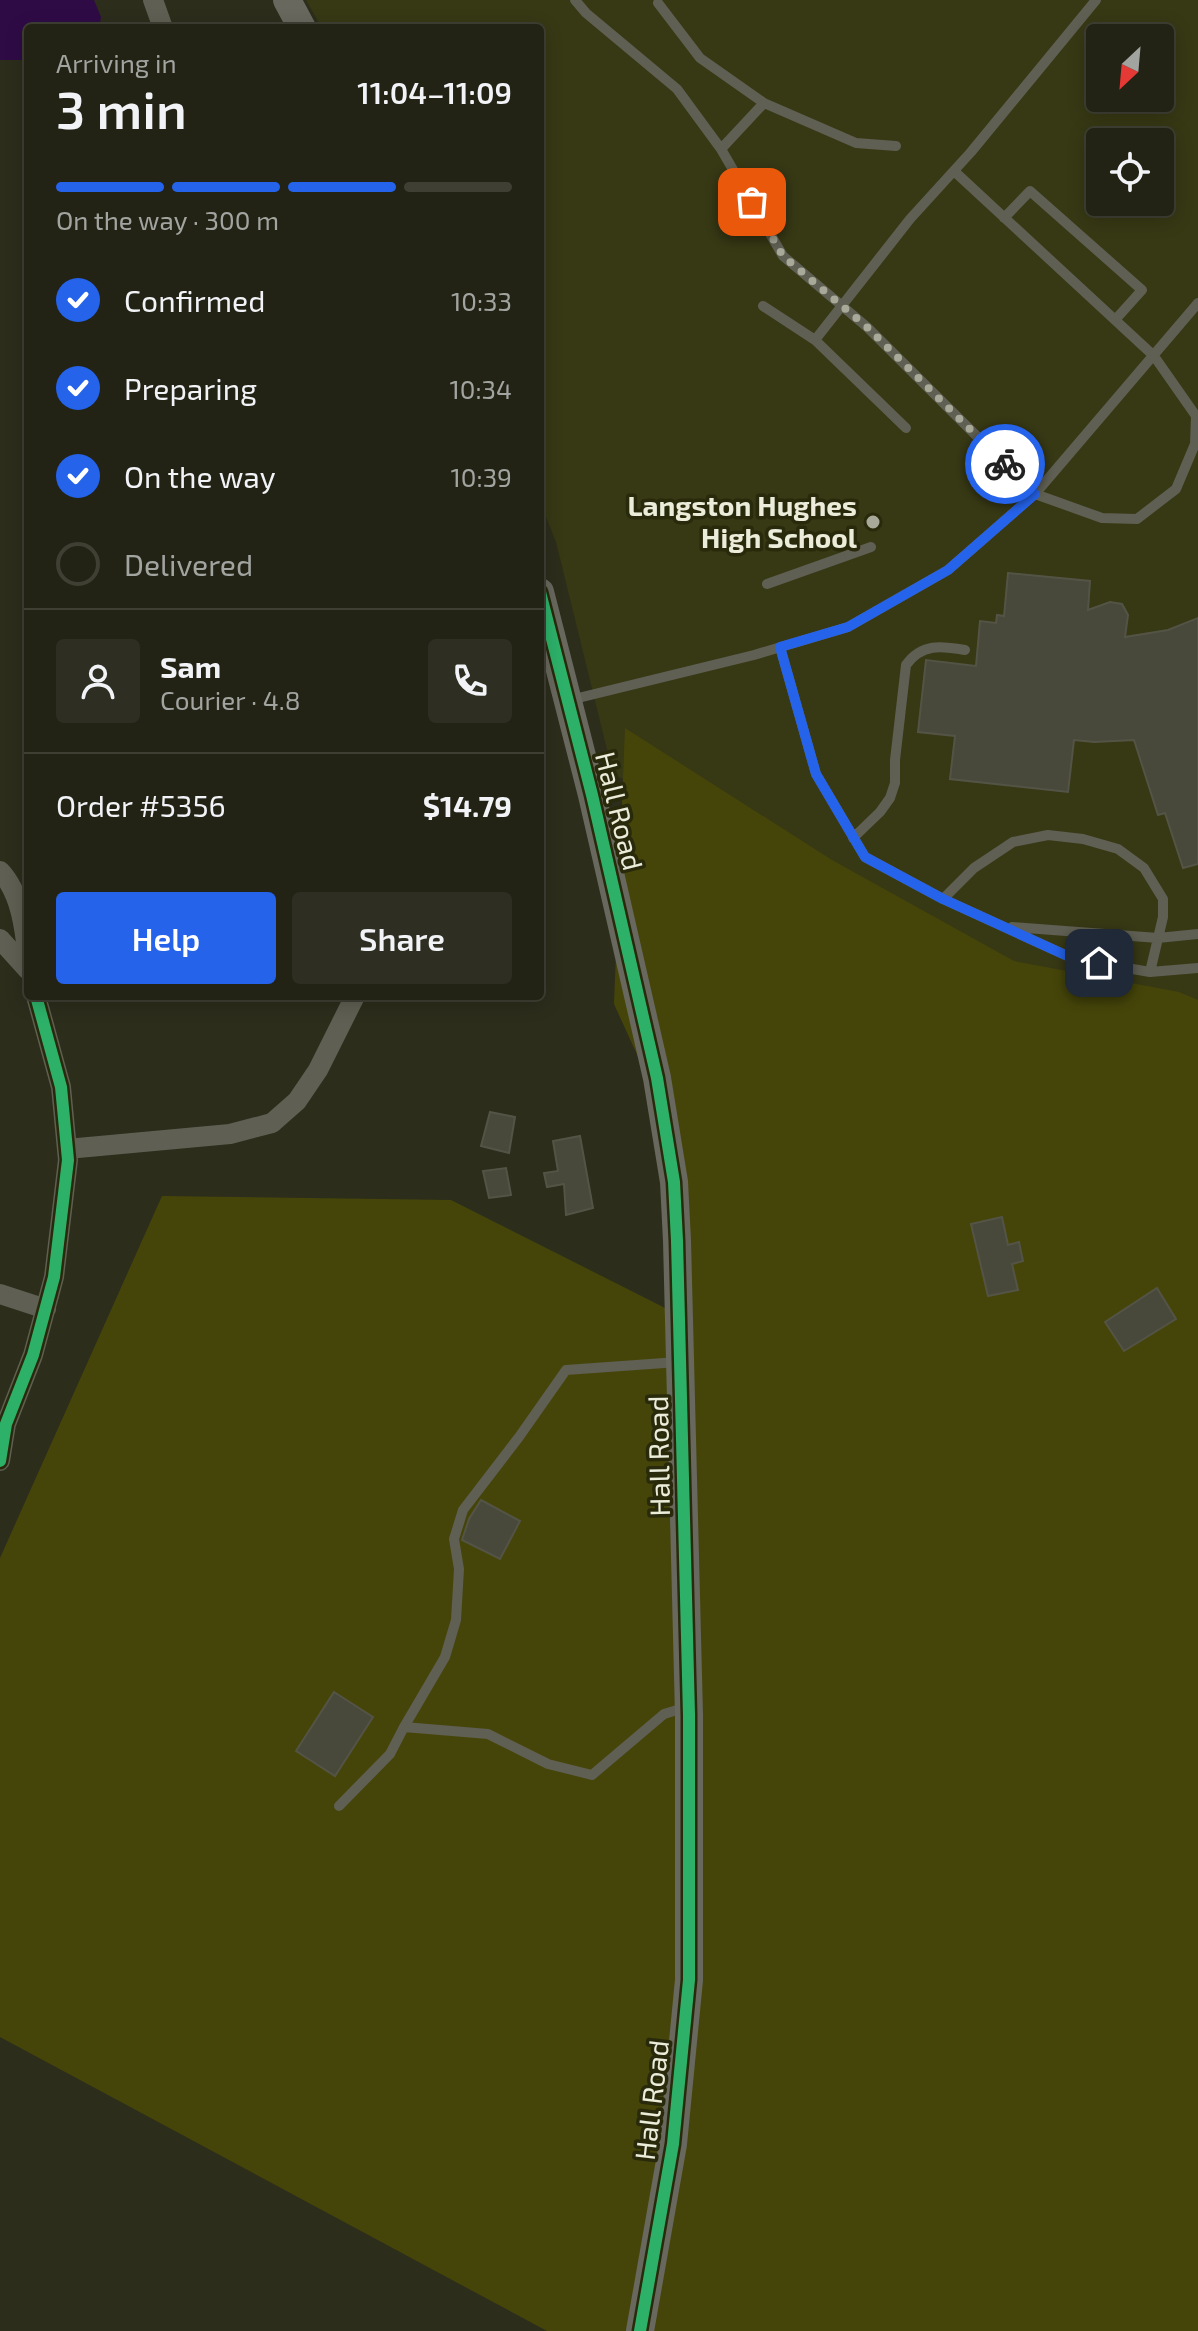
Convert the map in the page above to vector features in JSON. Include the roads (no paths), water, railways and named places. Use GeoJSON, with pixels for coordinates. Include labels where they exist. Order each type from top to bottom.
{"type":"FeatureCollection","features":[{"type":"Feature","properties":{"kind":"street"},"geometry":{"type":"LineString","coordinates":[[153,0],[162,24]]}},
{"type":"Feature","properties":{"kind":"street"},"geometry":{"type":"LineString","coordinates":[[287,0],[300,24]]}},
{"type":"Feature","properties":{"kind":"street","name":"Hall Road"},"geometry":{"type":"LineString","coordinates":[[544,608],[657,1078],[674,1182],[689,1707],[689,1980],[673,2144],[640,2331]]}},
{"type":"Feature","properties":{"kind":"street"},"geometry":{"type":"LineString","coordinates":[[0,871],[16,899],[24,927]]}},
{"type":"Feature","properties":{"kind":"street"},"geometry":{"type":"LineString","coordinates":[[0,939],[24,966]]}},
{"type":"Feature","properties":{"kind":"street"},"geometry":{"type":"LineString","coordinates":[[0,1461],[3,1428],[33,1355],[54,1277],[68,1160],[61,1087],[37,1000]]}},
{"type":"Feature","properties":{"kind":"street"},"geometry":{"type":"LineString","coordinates":[[67,1149],[230,1134],[272,1123],[297,1101],[318,1070],[353,1000]]}},
{"type":"Feature","properties":{"kind":"street"},"geometry":{"type":"LineString","coordinates":[[0,1294],[46,1309]]}},
{"type":"Feature","properties":{"kind":"lane"},"geometry":{"type":"LineString","coordinates":[[575,0],[586,13],[677,89],[721,149],[783,256],[867,327],[1035,494],[1102,518],[1137,519],[1176,489],[1195,444],[1196,416],[1154,356],[954,171]]}},
{"type":"Feature","properties":{"kind":"lane"},"geometry":{"type":"LineString","coordinates":[[815,340],[910,219],[954,171],[1096,0]]}},
{"type":"Feature","properties":{"kind":"lane"},"geometry":{"type":"LineString","coordinates":[[658,3],[700,58],[764,103],[856,143],[896,146]]}},
{"type":"Feature","properties":{"kind":"lane"},"geometry":{"type":"LineString","coordinates":[[721,149],[764,103]]}},
{"type":"Feature","properties":{"kind":"lane"},"geometry":{"type":"LineString","coordinates":[[1004,218],[1030,191],[1142,290],[1115,320]]}},
{"type":"Feature","properties":{"kind":"lane"},"geometry":{"type":"LineString","coordinates":[[567,700],[848,627],[948,570],[1035,494],[1198,303]]}},
{"type":"Feature","properties":{"kind":"lane"},"geometry":{"type":"LineString","coordinates":[[763,306],[815,340],[906,428]]}},
{"type":"Feature","properties":{"kind":"lane"},"geometry":{"type":"LineString","coordinates":[[767,584],[871,547]]}},
{"type":"Feature","properties":{"kind":"lane"},"geometry":{"type":"LineString","coordinates":[[853,838],[880,812],[890,798],[895,783],[906,665],[913,655],[926,649],[942,646],[965,650]]}},
{"type":"Feature","properties":{"kind":"lane"},"geometry":{"type":"LineString","coordinates":[[780,647],[816,774],[865,857],[943,899],[1074,959],[1150,972],[1198,968]]}},
{"type":"Feature","properties":{"kind":"lane"},"geometry":{"type":"LineString","coordinates":[[943,899],[974,868],[1013,842],[1048,835],[1083,839],[1118,849],[1144,868],[1163,899],[1163,917],[1150,972]]}},
{"type":"Feature","properties":{"kind":"lane"},"geometry":{"type":"LineString","coordinates":[[1003,926],[1158,938],[1198,934]]}},
{"type":"Feature","properties":{"kind":"lane"},"geometry":{"type":"LineString","coordinates":[[339,1806],[390,1754],[445,1657],[456,1620],[459,1569],[454,1539],[463,1510],[566,1370],[680,1362]]}},
{"type":"Feature","properties":{"kind":"lane"},"geometry":{"type":"LineString","coordinates":[[404,1727],[488,1734],[548,1764],[592,1775],[664,1714],[689,1707]]}},
{"type":"Feature","properties":{"kind":"place","name":"Langston Hughes High School"},"geometry":{"type":"Point","coordinates":[873,522]}}]}
